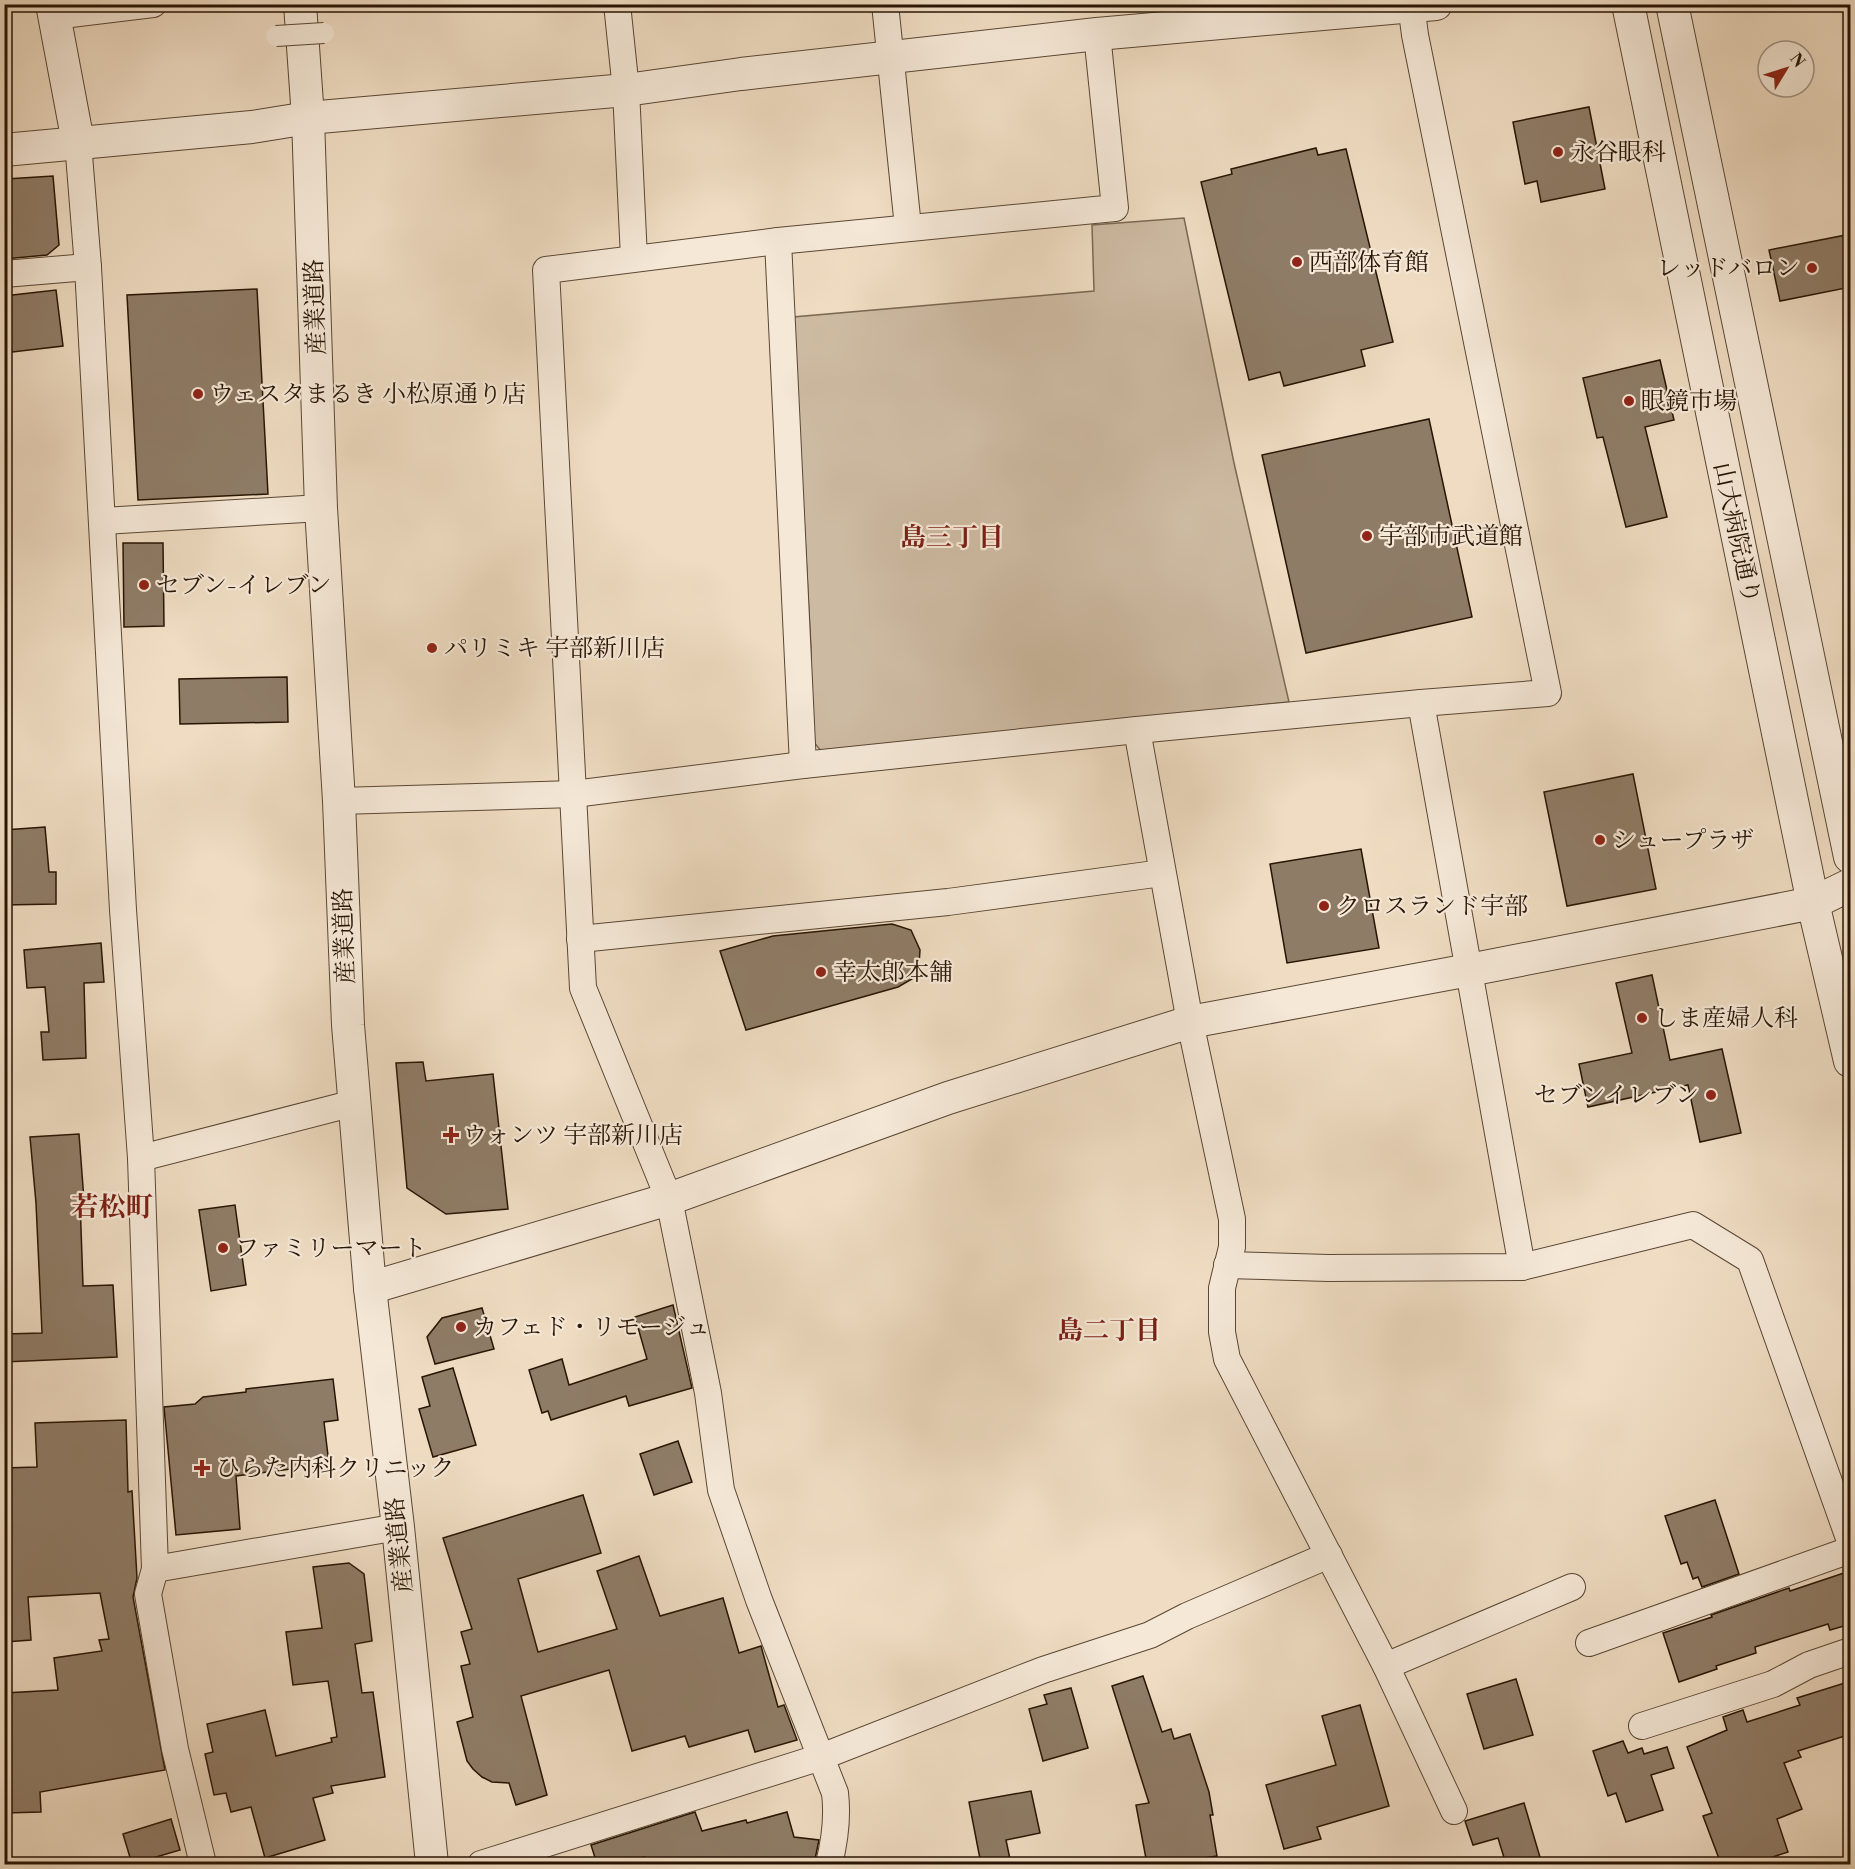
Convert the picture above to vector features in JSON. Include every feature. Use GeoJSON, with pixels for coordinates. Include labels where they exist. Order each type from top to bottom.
{"type":"FeatureCollection","features":[{"type":"Feature","properties":{"kind":"street"},"geometry":{"type":"LineString","coordinates":[[153,4],[53,10],[78,142],[88,267],[123,910],[141,1158],[155,1569],[148,1594],[175,1749],[203,1864]]}},
{"type":"Feature","properties":{"kind":"street","name":"産業道路"},"geometry":{"type":"LineString","coordinates":[[300,4],[308,118],[321,508],[339,801],[348,1025],[370,1288],[398,1527],[432,1864]]}},
{"type":"Feature","properties":{"kind":"street"},"geometry":{"type":"LineString","coordinates":[[617,4],[626,90],[634,258]]}},
{"type":"Feature","properties":{"kind":"street"},"geometry":{"type":"LineString","coordinates":[[885,4],[908,227]]}},
{"type":"Feature","properties":{"kind":"street","name":"山大病院通り"},"geometry":{"type":"LineString","coordinates":[[1628,4],[1813,903],[1851,1061]]}},
{"type":"Feature","properties":{"kind":"street","name":"山大病院通り"},"geometry":{"type":"LineString","coordinates":[[1672,4],[1851,857]]}},
{"type":"Feature","properties":{"kind":"street"},"geometry":{"type":"LineString","coordinates":[[4,150],[252,127],[308,118],[626,90],[741,74],[1097,34],[1420,6],[1415,35],[1548,693],[1137,730],[803,765],[574,794],[339,801]]}},
{"type":"Feature","properties":{"kind":"street"},"geometry":{"type":"LineString","coordinates":[[276,36],[324,33]]}},
{"type":"Feature","properties":{"kind":"street"},"geometry":{"type":"LineString","coordinates":[[829,1864],[835,1839],[837,1813],[835,1793],[759,1600],[721,1490],[708,1393],[669,1199],[583,988],[546,270],[778,241],[1115,208],[1097,34]]}},
{"type":"Feature","properties":{"kind":"street"},"geometry":{"type":"LineString","coordinates":[[778,241],[803,765]]}},
{"type":"Feature","properties":{"kind":"street"},"geometry":{"type":"LineString","coordinates":[[4,274],[88,267]]}},
{"type":"Feature","properties":{"kind":"street"},"geometry":{"type":"LineString","coordinates":[[103,521],[321,508]]}},
{"type":"Feature","properties":{"kind":"street"},"geometry":{"type":"LineString","coordinates":[[1421,703],[1522,1267]]}},
{"type":"Feature","properties":{"kind":"street"},"geometry":{"type":"LineString","coordinates":[[1137,730],[1190,1022],[1232,1219],[1232,1247],[1222,1288],[1222,1332],[1227,1359],[1386,1665],[1454,1811]]}},
{"type":"Feature","properties":{"kind":"street"},"geometry":{"type":"LineString","coordinates":[[580,939],[948,902],[1162,873]]}},
{"type":"Feature","properties":{"kind":"street"},"geometry":{"type":"LineString","coordinates":[[370,1288],[669,1199],[948,1098],[1190,1022],[1813,903],[1851,885]]}},
{"type":"Feature","properties":{"kind":"street"},"geometry":{"type":"LineString","coordinates":[[141,1158],[354,1103]]}},
{"type":"Feature","properties":{"kind":"street"},"geometry":{"type":"LineString","coordinates":[[1227,1265],[1328,1268],[1522,1267],[1693,1225],[1750,1260],[1851,1540]]}},
{"type":"Feature","properties":{"kind":"street"},"geometry":{"type":"LineString","coordinates":[[155,1569],[398,1527]]}},
{"type":"Feature","properties":{"kind":"street"},"geometry":{"type":"LineString","coordinates":[[1589,1643],[1851,1550]]}},
{"type":"Feature","properties":{"kind":"street"},"geometry":{"type":"LineString","coordinates":[[481,1864],[821,1757],[1043,1670],[1150,1635],[1187,1616],[1329,1555]]}},
{"type":"Feature","properties":{"kind":"street"},"geometry":{"type":"LineString","coordinates":[[1386,1665],[1572,1587]]}},
{"type":"Feature","properties":{"kind":"street"},"geometry":{"type":"LineString","coordinates":[[1642,1726],[1773,1684],[1809,1665],[1851,1651]]}},
{"type":"Feature","properties":{"kind":"shaded area"},"geometry":{"type":"Polygon","coordinates":[[[1184,218],[1234,463],[1289,702],[822,752],[812,740],[811,648],[793,317],[1094,291],[1092,225],[1184,218]]]}},
{"type":"Feature","properties":{"kind":"building","name":"永谷眼科"},"geometry":{"type":"Polygon","coordinates":[[[1589,107],[1605,189],[1541,202],[1537,181],[1525,184],[1513,122],[1589,107]]]}},
{"type":"Feature","properties":{"kind":"building","name":"西部体育館"},"geometry":{"type":"Polygon","coordinates":[[[1316,148],[1318,155],[1346,149],[1393,342],[1361,350],[1365,366],[1284,386],[1280,372],[1249,380],[1201,182],[1232,174],[1231,169],[1316,148]]]}},
{"type":"Feature","properties":{"kind":"building"},"geometry":{"type":"Polygon","coordinates":[[[53,176],[59,245],[47,255],[4,259],[6,179],[53,176]]]}},
{"type":"Feature","properties":{"kind":"building","name":"レッドバロン"},"geometry":{"type":"Polygon","coordinates":[[[1851,234],[1851,287],[1780,301],[1769,250],[1851,234]]]}},
{"type":"Feature","properties":{"kind":"building","name":"ウェスタまるき 小松原通り店"},"geometry":{"type":"Polygon","coordinates":[[[257,289],[268,494],[138,500],[127,295],[257,289]]]}},
{"type":"Feature","properties":{"kind":"building"},"geometry":{"type":"Polygon","coordinates":[[[56,290],[63,346],[4,353],[4,296],[56,290]]]}},
{"type":"Feature","properties":{"kind":"building"},"geometry":{"type":"Polygon","coordinates":[[[1660,360],[1674,420],[1645,427],[1667,517],[1626,527],[1603,437],[1597,438],[1583,378],[1660,360]]]}},
{"type":"Feature","properties":{"kind":"building","name":"宇部市武道館"},"geometry":{"type":"Polygon","coordinates":[[[1429,419],[1472,617],[1306,653],[1262,455],[1429,419]]]}},
{"type":"Feature","properties":{"kind":"building","name":"セブン-イレブン"},"geometry":{"type":"Polygon","coordinates":[[[123,543],[163,543],[164,626],[124,627],[123,543]]]}},
{"type":"Feature","properties":{"kind":"building"},"geometry":{"type":"Polygon","coordinates":[[[287,677],[288,722],[180,724],[179,679],[287,677]]]}},
{"type":"Feature","properties":{"kind":"building","name":"シュープラザ"},"geometry":{"type":"Polygon","coordinates":[[[1633,774],[1656,889],[1567,906],[1544,792],[1633,774]]]}},
{"type":"Feature","properties":{"kind":"building"},"geometry":{"type":"Polygon","coordinates":[[[45,827],[49,872],[56,872],[56,904],[4,905],[4,830],[45,827]]]}},
{"type":"Feature","properties":{"kind":"building","name":"クロスランド宇部"},"geometry":{"type":"Polygon","coordinates":[[[1361,849],[1379,948],[1287,963],[1270,864],[1361,849]]]}},
{"type":"Feature","properties":{"kind":"building","name":"幸太郎本舗"},"geometry":{"type":"Polygon","coordinates":[[[892,924],[911,930],[920,950],[919,965],[912,979],[898,987],[746,1030],[720,951],[773,936],[892,924]]]}},
{"type":"Feature","properties":{"kind":"building"},"geometry":{"type":"Polygon","coordinates":[[[101,943],[104,982],[84,983],[86,1058],[43,1060],[41,1032],[49,1032],[45,987],[27,988],[24,950],[101,943]]]}},
{"type":"Feature","properties":{"kind":"building","name":"しま産婦人科"},"geometry":{"type":"Polygon","coordinates":[[[1652,975],[1670,1060],[1722,1049],[1741,1133],[1700,1142],[1688,1085],[1588,1107],[1579,1064],[1632,1053],[1616,983],[1652,975]]]}},
{"type":"Feature","properties":{"kind":"building","name":"ウォンツ 宇部新川店"},"geometry":{"type":"Polygon","coordinates":[[[423,1062],[426,1081],[493,1074],[508,1209],[446,1214],[407,1188],[396,1063],[423,1062]]]}},
{"type":"Feature","properties":{"kind":"building"},"geometry":{"type":"Polygon","coordinates":[[[79,1134],[84,1200],[80,1200],[83,1286],[113,1285],[117,1357],[4,1362],[4,1334],[42,1333],[36,1203],[30,1137],[79,1134]]]}},
{"type":"Feature","properties":{"kind":"building","name":"ファミリーマート"},"geometry":{"type":"Polygon","coordinates":[[[235,1205],[246,1285],[211,1291],[199,1210],[235,1205]]]}},
{"type":"Feature","properties":{"kind":"building"},"geometry":{"type":"Polygon","coordinates":[[[673,1305],[692,1388],[629,1406],[626,1396],[551,1420],[548,1411],[542,1413],[529,1370],[562,1359],[569,1385],[647,1359],[635,1317],[673,1305]]]}},
{"type":"Feature","properties":{"kind":"building","name":"カフェド・リモージュ"},"geometry":{"type":"Polygon","coordinates":[[[482,1308],[494,1349],[435,1364],[427,1337],[442,1318],[482,1308]]]}},
{"type":"Feature","properties":{"kind":"building"},"geometry":{"type":"Polygon","coordinates":[[[453,1368],[476,1445],[433,1457],[419,1409],[430,1406],[422,1377],[453,1368]]]}},
{"type":"Feature","properties":{"kind":"building"},"geometry":{"type":"Polygon","coordinates":[[[333,1379],[338,1420],[324,1422],[329,1464],[236,1476],[240,1529],[176,1535],[164,1407],[195,1404],[203,1397],[246,1392],[246,1389],[333,1379]]]}},
{"type":"Feature","properties":{"kind":"building"},"geometry":{"type":"Polygon","coordinates":[[[126,1420],[128,1492],[132,1491],[137,1578],[133,1597],[165,1770],[40,1792],[41,1812],[4,1813],[4,1693],[58,1690],[54,1658],[102,1651],[99,1640],[109,1639],[100,1593],[28,1597],[31,1640],[5,1642],[4,1468],[37,1467],[35,1423],[126,1420]]]}},
{"type":"Feature","properties":{"kind":"building"},"geometry":{"type":"Polygon","coordinates":[[[678,1441],[692,1482],[654,1495],[640,1454],[678,1441]]]}},
{"type":"Feature","properties":{"kind":"building"},"geometry":{"type":"Polygon","coordinates":[[[583,1495],[601,1553],[518,1579],[538,1652],[617,1629],[597,1571],[639,1556],[660,1616],[723,1598],[739,1653],[761,1646],[778,1707],[784,1705],[797,1740],[755,1752],[748,1730],[689,1747],[685,1736],[632,1751],[609,1670],[521,1696],[547,1795],[516,1805],[509,1783],[492,1782],[473,1769],[467,1761],[457,1722],[473,1717],[461,1666],[470,1664],[461,1632],[472,1629],[443,1538],[583,1495]]]}},
{"type":"Feature","properties":{"kind":"building"},"geometry":{"type":"Polygon","coordinates":[[[1715,1500],[1739,1574],[1702,1587],[1698,1577],[1693,1579],[1687,1562],[1681,1564],[1665,1516],[1715,1500]]]}},
{"type":"Feature","properties":{"kind":"building"},"geometry":{"type":"Polygon","coordinates":[[[349,1563],[364,1574],[372,1641],[355,1644],[362,1693],[373,1692],[385,1777],[331,1786],[333,1793],[313,1798],[325,1840],[265,1858],[251,1807],[231,1812],[226,1793],[214,1795],[205,1754],[213,1752],[207,1724],[265,1710],[276,1756],[332,1742],[331,1738],[337,1737],[328,1681],[293,1685],[286,1632],[322,1628],[313,1567],[349,1563]]]}},
{"type":"Feature","properties":{"kind":"building"},"geometry":{"type":"Polygon","coordinates":[[[1844,1573],[1851,1592],[1851,1624],[1830,1630],[1828,1624],[1755,1647],[1756,1653],[1716,1666],[1717,1669],[1679,1682],[1663,1633],[1789,1588],[1790,1591],[1844,1573]]]}},
{"type":"Feature","properties":{"kind":"building"},"geometry":{"type":"Polygon","coordinates":[[[1143,1676],[1162,1732],[1171,1729],[1174,1739],[1190,1734],[1209,1792],[1213,1815],[1210,1815],[1217,1856],[1164,1864],[1147,1864],[1136,1805],[1149,1803],[1112,1686],[1143,1676]]]}},
{"type":"Feature","properties":{"kind":"building"},"geometry":{"type":"Polygon","coordinates":[[[1516,1679],[1533,1735],[1484,1749],[1467,1694],[1516,1679]]]}},
{"type":"Feature","properties":{"kind":"building"},"geometry":{"type":"Polygon","coordinates":[[[1851,1681],[1851,1734],[1798,1751],[1801,1757],[1784,1763],[1802,1809],[1777,1819],[1788,1852],[1751,1864],[1721,1864],[1703,1816],[1712,1813],[1687,1747],[1727,1730],[1723,1717],[1743,1710],[1747,1722],[1800,1705],[1797,1698],[1851,1681]]]}},
{"type":"Feature","properties":{"kind":"building"},"geometry":{"type":"Polygon","coordinates":[[[1071,1688],[1088,1748],[1043,1761],[1029,1709],[1047,1704],[1044,1695],[1071,1688]]]}},
{"type":"Feature","properties":{"kind":"building"},"geometry":{"type":"Polygon","coordinates":[[[1360,1705],[1389,1806],[1317,1827],[1321,1839],[1284,1849],[1266,1785],[1336,1765],[1322,1716],[1360,1705]]]}},
{"type":"Feature","properties":{"kind":"building"},"geometry":{"type":"Polygon","coordinates":[[[1623,1741],[1628,1753],[1642,1748],[1644,1754],[1667,1747],[1674,1768],[1651,1775],[1663,1810],[1626,1822],[1616,1793],[1608,1796],[1593,1751],[1623,1741]]]}},
{"type":"Feature","properties":{"kind":"building"},"geometry":{"type":"Polygon","coordinates":[[[1031,1791],[1040,1833],[1006,1840],[1011,1864],[981,1864],[969,1802],[1031,1791]]]}},
{"type":"Feature","properties":{"kind":"building"},"geometry":{"type":"Polygon","coordinates":[[[1524,1803],[1542,1864],[1506,1864],[1498,1838],[1473,1845],[1465,1821],[1524,1803]]]}},
{"type":"Feature","properties":{"kind":"building"},"geometry":{"type":"Polygon","coordinates":[[[695,1812],[702,1831],[746,1820],[747,1823],[787,1812],[794,1837],[819,1840],[814,1864],[646,1864],[644,1857],[618,1864],[597,1864],[591,1845],[695,1812]]]}},
{"type":"Feature","properties":{"kind":"building"},"geometry":{"type":"Polygon","coordinates":[[[171,1819],[180,1850],[132,1864],[123,1834],[171,1819]]]}},
{"type":"Feature","properties":{"kind":"place","name":"永谷眼科"},"geometry":{"type":"Point","coordinates":[1558,152]}},
{"type":"Feature","properties":{"kind":"place","name":"西部体育館"},"geometry":{"type":"Point","coordinates":[1297,262]}},
{"type":"Feature","properties":{"kind":"place","name":"レッドバロン"},"geometry":{"type":"Point","coordinates":[1812,268]}},
{"type":"Feature","properties":{"kind":"place","name":"ウェスタまるき 小松原通り店"},"geometry":{"type":"Point","coordinates":[198,394]}},
{"type":"Feature","properties":{"kind":"place","name":"眼鏡市場"},"geometry":{"type":"Point","coordinates":[1629,401]}},
{"type":"Feature","properties":{"kind":"place","name":"宇部市武道館"},"geometry":{"type":"Point","coordinates":[1367,536]}},
{"type":"Feature","properties":{"kind":"place","name":"セブン-イレブン"},"geometry":{"type":"Point","coordinates":[144,585]}},
{"type":"Feature","properties":{"kind":"place","name":"パリミキ 宇部新川店"},"geometry":{"type":"Point","coordinates":[432,648]}},
{"type":"Feature","properties":{"kind":"place","name":"シュープラザ"},"geometry":{"type":"Point","coordinates":[1600,840]}},
{"type":"Feature","properties":{"kind":"place","name":"クロスランド宇部"},"geometry":{"type":"Point","coordinates":[1324,906]}},
{"type":"Feature","properties":{"kind":"place","name":"幸太郎本舗"},"geometry":{"type":"Point","coordinates":[821,972]}},
{"type":"Feature","properties":{"kind":"place","name":"しま産婦人科"},"geometry":{"type":"Point","coordinates":[1642,1018]}},
{"type":"Feature","properties":{"kind":"place","name":"セブンイレブン"},"geometry":{"type":"Point","coordinates":[1711,1095]}},
{"type":"Feature","properties":{"kind":"place","name":"ウォンツ 宇部新川店"},"geometry":{"type":"Point","coordinates":[451,1135]}},
{"type":"Feature","properties":{"kind":"place","name":"ファミリーマート"},"geometry":{"type":"Point","coordinates":[223,1248]}},
{"type":"Feature","properties":{"kind":"place","name":"カフェド・リモージュ"},"geometry":{"type":"Point","coordinates":[461,1327]}},
{"type":"Feature","properties":{"kind":"place","name":"ひらた内科クリニック"},"geometry":{"type":"Point","coordinates":[202,1468]}},
{"type":"Feature","properties":{"kind":"district","name":"島三丁目"},"geometry":{"type":"Point","coordinates":[952,537]}},
{"type":"Feature","properties":{"kind":"district","name":"若松町"},"geometry":{"type":"Point","coordinates":[112,1207]}},
{"type":"Feature","properties":{"kind":"district","name":"島二丁目"},"geometry":{"type":"Point","coordinates":[1109,1330]}}]}
